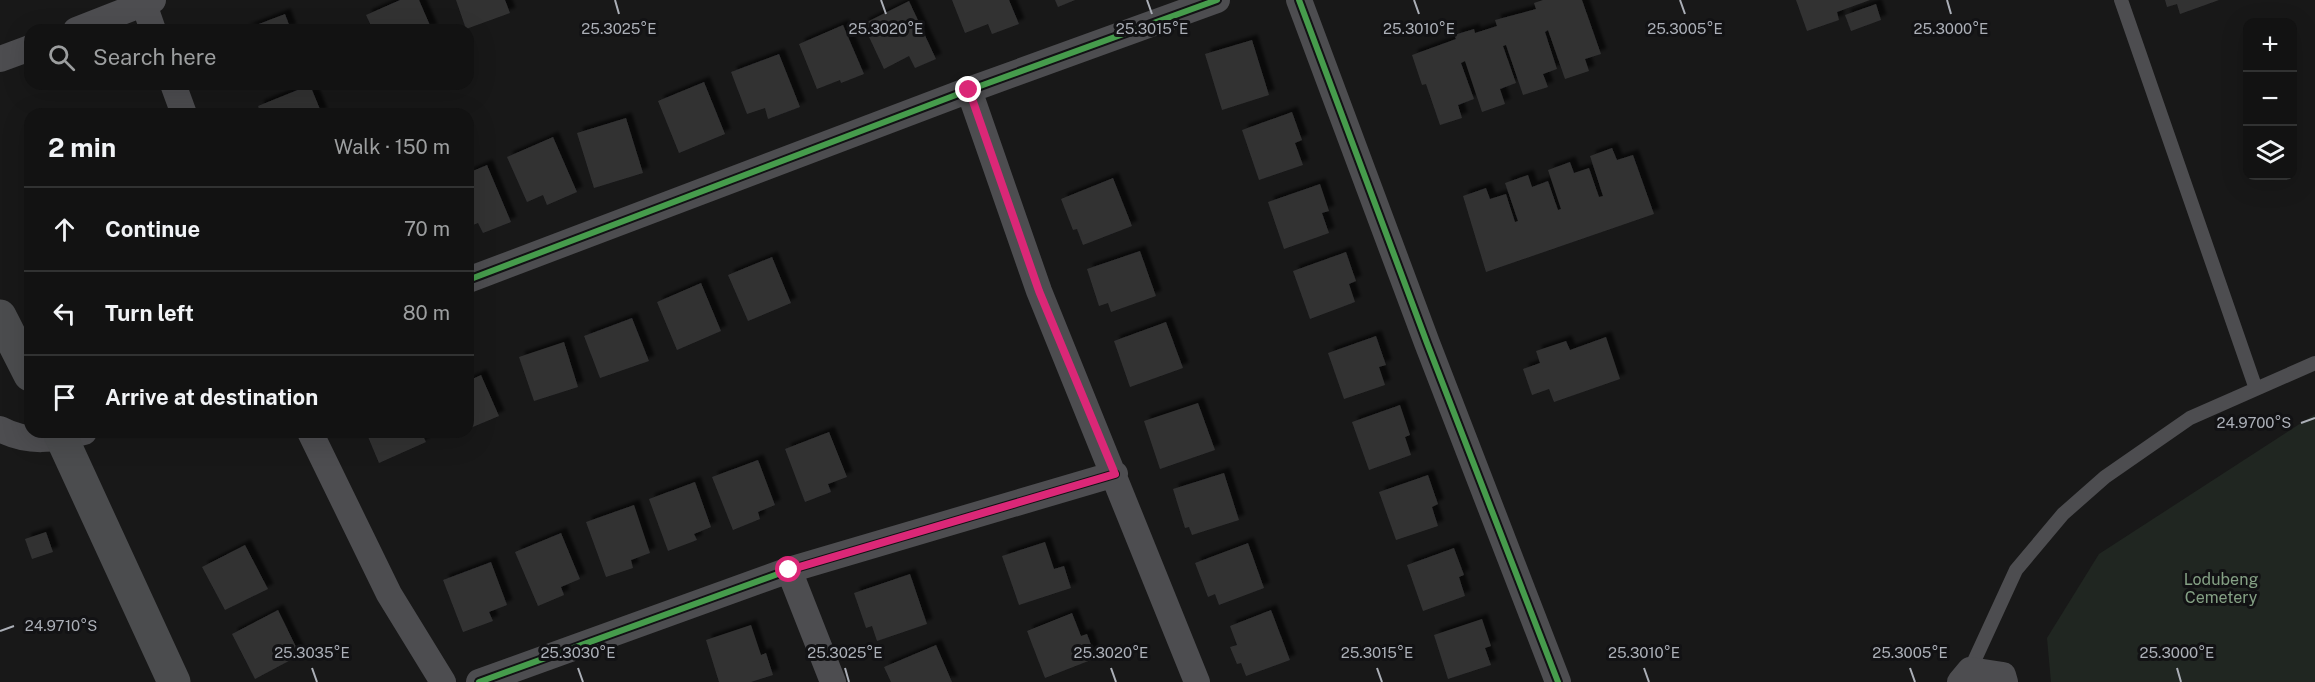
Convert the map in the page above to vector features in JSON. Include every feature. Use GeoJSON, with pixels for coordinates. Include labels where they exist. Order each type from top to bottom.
{"type":"FeatureCollection","features":[{"type":"Feature","properties":{"kind":"street"},"geometry":{"type":"LineString","coordinates":[[474,278],[969,90],[1217,0]]}},
{"type":"Feature","properties":{"kind":"street"},"geometry":{"type":"LineString","coordinates":[[1299,0],[1427,343],[1558,682]]}},
{"type":"Feature","properties":{"kind":"street"},"geometry":{"type":"LineString","coordinates":[[92,24],[149,2],[152,24]]}},
{"type":"Feature","properties":{"kind":"street"},"geometry":{"type":"LineString","coordinates":[[0,60],[24,50]]}},
{"type":"Feature","properties":{"kind":"street"},"geometry":{"type":"LineString","coordinates":[[175,90],[182,108]]}},
{"type":"Feature","properties":{"kind":"street"},"geometry":{"type":"LineString","coordinates":[[969,90],[1039,291],[1115,474],[1197,682]]}},
{"type":"Feature","properties":{"kind":"street"},"geometry":{"type":"LineString","coordinates":[[0,316],[24,363]]}},
{"type":"Feature","properties":{"kind":"street"},"geometry":{"type":"LineString","coordinates":[[0,429],[24,438]]}},
{"type":"Feature","properties":{"kind":"street"},"geometry":{"type":"LineString","coordinates":[[25,438],[33,441],[48,438]]}},
{"type":"Feature","properties":{"kind":"street"},"geometry":{"type":"LineString","coordinates":[[70,438],[174,682]]}},
{"type":"Feature","properties":{"kind":"street"},"geometry":{"type":"LineString","coordinates":[[313,438],[389,594],[443,682]]}},
{"type":"Feature","properties":{"kind":"street"},"geometry":{"type":"LineString","coordinates":[[479,682],[789,570],[1115,474]]}},
{"type":"Feature","properties":{"kind":"street"},"geometry":{"type":"LineString","coordinates":[[789,570],[833,682]]}},
{"type":"Feature","properties":{"kind":"street"},"geometry":{"type":"LineString","coordinates":[[1965,676],[2002,675],[2005,682]]}},
{"type":"Feature","properties":{"kind":"lane"},"geometry":{"type":"LineString","coordinates":[[2121,0],[2256,389]]}},
{"type":"Feature","properties":{"kind":"lane"},"geometry":{"type":"LineString","coordinates":[[1965,676],[2016,570],[2063,514],[2105,477],[2190,418],[2315,363]]}},
{"type":"Feature","properties":{"kind":"green space","name":"Lodubeng Cemetery"},"geometry":{"type":"Polygon","coordinates":[[[2315,414],[2315,682],[2051,682],[2047,638],[2099,554],[2315,414]]]}},
{"type":"Feature","properties":{"kind":"building"},"geometry":{"type":"Polygon","coordinates":[[[400,0],[419,0],[429,24],[370,24],[366,15],[400,0]]]}},
{"type":"Feature","properties":{"kind":"building"},"geometry":{"type":"Polygon","coordinates":[[[456,0],[505,0],[510,13],[474,26],[474,24],[464,24],[456,0]]]}},
{"type":"Feature","properties":{"kind":"building"},"geometry":{"type":"Polygon","coordinates":[[[952,0],[1009,0],[1019,24],[992,34],[988,24],[965,33],[952,0]]]}},
{"type":"Feature","properties":{"kind":"building"},"geometry":{"type":"Polygon","coordinates":[[[1055,0],[1075,0],[1058,7],[1055,0]]]}},
{"type":"Feature","properties":{"kind":"building"},"geometry":{"type":"Polygon","coordinates":[[[1543,0],[1582,0],[1601,54],[1585,59],[1589,71],[1565,79],[1548,30],[1545,32],[1557,69],[1543,74],[1548,87],[1523,95],[1506,45],[1503,46],[1516,83],[1500,89],[1505,104],[1482,112],[1465,61],[1461,63],[1474,99],[1458,105],[1462,118],[1440,125],[1426,84],[1422,85],[1412,55],[1456,39],[1454,35],[1474,29],[1475,33],[1497,26],[1495,20],[1536,9],[1534,3],[1543,0]]]}},
{"type":"Feature","properties":{"kind":"building"},"geometry":{"type":"Polygon","coordinates":[[[1796,0],[1870,0],[1837,12],[1839,20],[1807,31],[1796,0]]]}},
{"type":"Feature","properties":{"kind":"building"},"geometry":{"type":"Polygon","coordinates":[[[2165,0],[2219,0],[2180,14],[2177,4],[2167,7],[2165,0]]]}},
{"type":"Feature","properties":{"kind":"building"},"geometry":{"type":"Polygon","coordinates":[[[909,1],[936,59],[915,68],[909,56],[884,69],[863,24],[909,1]]]}},
{"type":"Feature","properties":{"kind":"building"},"geometry":{"type":"Polygon","coordinates":[[[1876,4],[1881,20],[1851,31],[1845,15],[1876,4]]]}},
{"type":"Feature","properties":{"kind":"building"},"geometry":{"type":"Polygon","coordinates":[[[285,14],[289,24],[259,24],[285,14]]]}},
{"type":"Feature","properties":{"kind":"building"},"geometry":{"type":"Polygon","coordinates":[[[843,25],[864,74],[817,89],[799,44],[843,25]]]}},
{"type":"Feature","properties":{"kind":"building"},"geometry":{"type":"Polygon","coordinates":[[[1252,40],[1269,95],[1222,110],[1205,54],[1252,40]]]}},
{"type":"Feature","properties":{"kind":"building"},"geometry":{"type":"Polygon","coordinates":[[[779,54],[800,107],[768,119],[765,108],[747,114],[731,72],[779,54]]]}},
{"type":"Feature","properties":{"kind":"building"},"geometry":{"type":"Polygon","coordinates":[[[704,82],[725,134],[679,153],[658,101],[704,82]]]}},
{"type":"Feature","properties":{"kind":"building"},"geometry":{"type":"Polygon","coordinates":[[[298,90],[312,90],[320,108],[259,108],[258,106],[298,90]]]}},
{"type":"Feature","properties":{"kind":"building"},"geometry":{"type":"Polygon","coordinates":[[[1292,112],[1302,140],[1295,143],[1303,165],[1259,180],[1242,130],[1292,112]]]}},
{"type":"Feature","properties":{"kind":"building"},"geometry":{"type":"Polygon","coordinates":[[[626,118],[643,173],[594,188],[577,133],[626,118]]]}},
{"type":"Feature","properties":{"kind":"building"},"geometry":{"type":"Polygon","coordinates":[[[553,137],[577,192],[547,205],[543,195],[527,202],[507,157],[553,137]]]}},
{"type":"Feature","properties":{"kind":"building"},"geometry":{"type":"Polygon","coordinates":[[[1612,148],[1617,160],[1633,155],[1654,214],[1486,272],[1463,196],[1486,188],[1490,199],[1506,194],[1515,222],[1518,221],[1505,183],[1528,175],[1532,187],[1548,181],[1558,210],[1561,209],[1548,170],[1570,162],[1574,173],[1589,168],[1599,197],[1603,196],[1590,156],[1612,148]]]}},
{"type":"Feature","properties":{"kind":"building"},"geometry":{"type":"Polygon","coordinates":[[[487,165],[511,222],[483,233],[478,223],[474,225],[474,170],[487,165]]]}},
{"type":"Feature","properties":{"kind":"building"},"geometry":{"type":"Polygon","coordinates":[[[1113,178],[1132,226],[1083,245],[1077,229],[1073,230],[1061,199],[1113,178]]]}},
{"type":"Feature","properties":{"kind":"building"},"geometry":{"type":"Polygon","coordinates":[[[1320,184],[1329,211],[1322,213],[1329,233],[1284,249],[1268,202],[1320,184]]]}},
{"type":"Feature","properties":{"kind":"building"},"geometry":{"type":"Polygon","coordinates":[[[1140,251],[1156,296],[1111,312],[1108,303],[1099,306],[1087,269],[1140,251]]]}},
{"type":"Feature","properties":{"kind":"building"},"geometry":{"type":"Polygon","coordinates":[[[1346,252],[1356,281],[1349,284],[1355,302],[1310,319],[1293,271],[1346,252]]]}},
{"type":"Feature","properties":{"kind":"building"},"geometry":{"type":"Polygon","coordinates":[[[772,257],[791,303],[748,321],[728,275],[772,257]]]}},
{"type":"Feature","properties":{"kind":"building"},"geometry":{"type":"Polygon","coordinates":[[[701,283],[721,331],[677,350],[657,302],[701,283]]]}},
{"type":"Feature","properties":{"kind":"building"},"geometry":{"type":"Polygon","coordinates":[[[632,318],[649,361],[600,378],[584,336],[632,318]]]}},
{"type":"Feature","properties":{"kind":"building"},"geometry":{"type":"Polygon","coordinates":[[[1166,322],[1183,368],[1130,387],[1114,341],[1166,322]]]}},
{"type":"Feature","properties":{"kind":"building"},"geometry":{"type":"Polygon","coordinates":[[[1376,336],[1386,365],[1379,367],[1385,385],[1344,399],[1328,353],[1376,336]]]}},
{"type":"Feature","properties":{"kind":"building"},"geometry":{"type":"Polygon","coordinates":[[[1606,337],[1620,379],[1554,402],[1549,389],[1532,395],[1523,369],[1540,363],[1536,351],[1566,341],[1570,350],[1606,337]]]}},
{"type":"Feature","properties":{"kind":"building"},"geometry":{"type":"Polygon","coordinates":[[[564,342],[578,387],[534,401],[519,357],[564,342]]]}},
{"type":"Feature","properties":{"kind":"building"},"geometry":{"type":"Polygon","coordinates":[[[481,375],[499,416],[474,426],[474,378],[481,375]]]}},
{"type":"Feature","properties":{"kind":"building"},"geometry":{"type":"Polygon","coordinates":[[[1198,403],[1215,450],[1160,469],[1144,421],[1198,403]]]}},
{"type":"Feature","properties":{"kind":"building"},"geometry":{"type":"Polygon","coordinates":[[[1400,405],[1410,435],[1405,437],[1411,455],[1369,470],[1352,422],[1400,405]]]}},
{"type":"Feature","properties":{"kind":"building"},"geometry":{"type":"Polygon","coordinates":[[[829,432],[847,477],[828,484],[831,492],[805,502],[785,449],[829,432]]]}},
{"type":"Feature","properties":{"kind":"building"},"geometry":{"type":"Polygon","coordinates":[[[369,438],[424,438],[426,442],[379,463],[369,438]]]}},
{"type":"Feature","properties":{"kind":"building"},"geometry":{"type":"Polygon","coordinates":[[[758,460],[775,505],[758,512],[760,519],[733,530],[712,477],[758,460]]]}},
{"type":"Feature","properties":{"kind":"building"},"geometry":{"type":"Polygon","coordinates":[[[1224,473],[1239,520],[1192,535],[1189,527],[1185,528],[1173,489],[1224,473]]]}},
{"type":"Feature","properties":{"kind":"building"},"geometry":{"type":"Polygon","coordinates":[[[1428,475],[1438,504],[1432,507],[1438,526],[1396,540],[1379,492],[1428,475]]]}},
{"type":"Feature","properties":{"kind":"building"},"geometry":{"type":"Polygon","coordinates":[[[695,482],[711,527],[694,534],[697,540],[668,551],[649,499],[695,482]]]}},
{"type":"Feature","properties":{"kind":"building"},"geometry":{"type":"Polygon","coordinates":[[[634,505],[650,553],[631,560],[633,568],[606,577],[586,522],[634,505]]]}},
{"type":"Feature","properties":{"kind":"building"},"geometry":{"type":"Polygon","coordinates":[[[46,532],[53,552],[32,559],[25,539],[46,532]]]}},
{"type":"Feature","properties":{"kind":"building"},"geometry":{"type":"Polygon","coordinates":[[[561,533],[580,579],[561,587],[564,595],[538,606],[515,552],[561,533]]]}},
{"type":"Feature","properties":{"kind":"building"},"geometry":{"type":"Polygon","coordinates":[[[1045,542],[1054,569],[1064,566],[1071,588],[1019,605],[1002,556],[1045,542]]]}},
{"type":"Feature","properties":{"kind":"building"},"geometry":{"type":"Polygon","coordinates":[[[1248,543],[1264,588],[1219,605],[1215,594],[1208,597],[1195,563],[1248,543]]]}},
{"type":"Feature","properties":{"kind":"building"},"geometry":{"type":"Polygon","coordinates":[[[245,545],[268,589],[225,610],[202,567],[245,545]]]}},
{"type":"Feature","properties":{"kind":"building"},"geometry":{"type":"Polygon","coordinates":[[[1454,548],[1464,575],[1459,577],[1465,596],[1423,611],[1407,565],[1454,548]]]}},
{"type":"Feature","properties":{"kind":"building"},"geometry":{"type":"Polygon","coordinates":[[[491,562],[507,605],[489,612],[493,621],[463,632],[443,580],[491,562]]]}},
{"type":"Feature","properties":{"kind":"building"},"geometry":{"type":"Polygon","coordinates":[[[910,574],[927,624],[877,641],[872,626],[866,628],[854,593],[910,574]]]}},
{"type":"Feature","properties":{"kind":"building"},"geometry":{"type":"Polygon","coordinates":[[[278,610],[300,655],[255,679],[232,634],[278,610]]]}},
{"type":"Feature","properties":{"kind":"building"},"geometry":{"type":"Polygon","coordinates":[[[1271,610],[1290,660],[1246,676],[1241,663],[1237,664],[1230,647],[1237,645],[1230,626],[1271,610]]]}},
{"type":"Feature","properties":{"kind":"building"},"geometry":{"type":"Polygon","coordinates":[[[1072,613],[1081,636],[1087,634],[1096,658],[1045,678],[1027,631],[1072,613]]]}},
{"type":"Feature","properties":{"kind":"building"},"geometry":{"type":"Polygon","coordinates":[[[1482,619],[1491,646],[1485,648],[1491,665],[1448,679],[1434,635],[1482,619]]]}},
{"type":"Feature","properties":{"kind":"building"},"geometry":{"type":"Polygon","coordinates":[[[751,625],[761,655],[766,653],[773,675],[751,682],[719,682],[706,640],[751,625]]]}},
{"type":"Feature","properties":{"kind":"building"},"geometry":{"type":"Polygon","coordinates":[[[936,645],[952,682],[891,682],[884,667],[936,645]]]}},
{"type":"Feature","properties":{"kind":"cycle path"},"geometry":{"type":"LineString","coordinates":[[474,278],[969,90],[1217,0]]}},
{"type":"Feature","properties":{"kind":"cycle path"},"geometry":{"type":"LineString","coordinates":[[1299,0],[1427,343],[1558,682]]}},
{"type":"Feature","properties":{"kind":"cycle path"},"geometry":{"type":"LineString","coordinates":[[479,682],[789,570],[1115,474]]}},
{"type":"Feature","properties":{"kind":"route"},"geometry":{"type":"LineString","coordinates":[[789,570],[1115,474],[1039,291],[969,90]]}}]}
